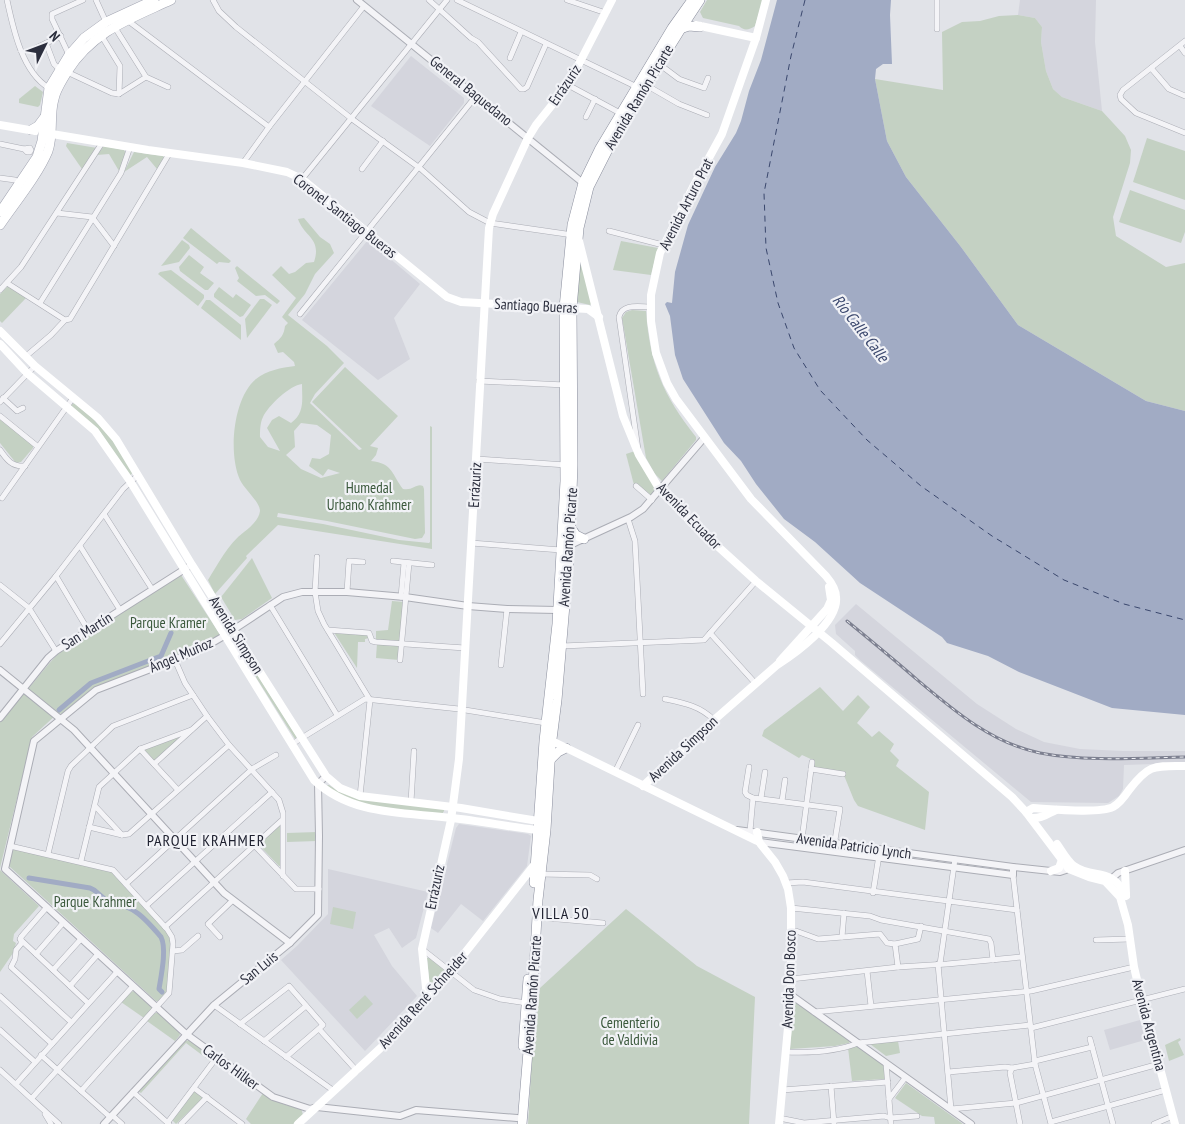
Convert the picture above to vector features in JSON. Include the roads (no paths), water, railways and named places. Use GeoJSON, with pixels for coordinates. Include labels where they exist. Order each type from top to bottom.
{"type":"FeatureCollection","features":[{"type":"Feature","properties":{"kind":"main road"},"geometry":{"type":"LineString","coordinates":[[126,17],[154,0]]}},
{"type":"Feature","properties":{"kind":"main road"},"geometry":{"type":"LineString","coordinates":[[1,208],[34,162],[47,135],[54,99],[69,55],[84,38],[110,24],[172,0]]}},
{"type":"Feature","properties":{"kind":"main road","name":"Errázuriz"},"geometry":{"type":"LineString","coordinates":[[427,998],[422,949],[451,818],[459,758],[483,303],[490,223],[528,138],[568,85],[612,0]]}},
{"type":"Feature","properties":{"kind":"main road","name":"Avenida Ramón Picarte"},"geometry":{"type":"LineString","coordinates":[[574,235],[593,178],[624,118],[659,64],[692,0]]}},
{"type":"Feature","properties":{"kind":"main road","name":"Avenida Ramón Picarte"},"geometry":{"type":"LineString","coordinates":[[519,1122],[536,917],[545,837],[550,760],[562,646],[566,465],[565,385],[568,308],[574,235],[583,183],[600,148],[620,112],[700,0]]}},
{"type":"Feature","properties":{"kind":"main road","name":"Avenida Arturo Prat"},"geometry":{"type":"LineString","coordinates":[[766,0],[756,38],[722,134],[663,245],[657,264],[651,307],[653,337],[661,369],[676,399],[704,438],[760,510],[831,582],[836,595],[834,610],[819,632]]}},
{"type":"Feature","properties":{"kind":"main road"},"geometry":{"type":"LineString","coordinates":[[693,10],[694,19],[700,27]]}},
{"type":"Feature","properties":{"kind":"main road"},"geometry":{"type":"LineString","coordinates":[[0,225],[48,151],[44,118],[49,88],[63,70],[101,35],[110,24]]}},
{"type":"Feature","properties":{"kind":"main road"},"geometry":{"type":"LineString","coordinates":[[679,27],[700,27],[756,38]]}},
{"type":"Feature","properties":{"kind":"main road"},"geometry":{"type":"LineString","coordinates":[[32,130],[44,118]]}},
{"type":"Feature","properties":{"kind":"main road","name":"Coronel Santiago Bueras"},"geometry":{"type":"LineString","coordinates":[[0,127],[65,139],[75,138],[287,172],[302,179],[447,297],[461,302],[483,303]]}},
{"type":"Feature","properties":{"kind":"main road","name":"Coronel Santiago Bueras"},"geometry":{"type":"LineString","coordinates":[[0,127],[32,130],[47,135]]}},
{"type":"Feature","properties":{"kind":"main road","name":"Avenida Ecuador"},"geometry":{"type":"LineString","coordinates":[[574,235],[595,301],[623,416],[638,455],[660,490],[692,523],[756,581],[832,643]]}},
{"type":"Feature","properties":{"kind":"main road","name":"Santiago Bueras"},"geometry":{"type":"LineString","coordinates":[[588,309],[595,301]]}},
{"type":"Feature","properties":{"kind":"main road","name":"Santiago Bueras"},"geometry":{"type":"LineString","coordinates":[[483,303],[588,309],[598,317]]}},
{"type":"Feature","properties":{"kind":"main road","name":"Avenida Ramón Picarte"},"geometry":{"type":"LineString","coordinates":[[529,1003],[537,825],[546,723],[564,550],[571,528],[573,465],[568,308]]}},
{"type":"Feature","properties":{"kind":"main road","name":"Avenida Simpson"},"geometry":{"type":"LineString","coordinates":[[0,331],[35,366],[98,418],[119,444],[192,565],[326,776],[340,788],[360,796],[453,807],[537,825]]}},
{"type":"Feature","properties":{"kind":"main road","name":"Avenida Simpson"},"geometry":{"type":"LineString","coordinates":[[0,344],[27,374],[100,436],[130,481],[183,570],[318,784],[338,798],[365,808],[403,814],[537,825]]}},
{"type":"Feature","properties":{"kind":"main road"},"geometry":{"type":"LineString","coordinates":[[571,528],[576,535],[584,539]]}},
{"type":"Feature","properties":{"kind":"main road","name":"Avenida Arturo Prat"},"geometry":{"type":"LineString","coordinates":[[811,626],[827,609],[831,600],[829,589],[819,569]]}},
{"type":"Feature","properties":{"kind":"main road"},"geometry":{"type":"LineString","coordinates":[[828,621],[826,629],[832,643],[1031,814],[1062,860],[1078,874],[1109,880],[1121,887],[1126,896]]}},
{"type":"Feature","properties":{"kind":"main road","name":"Avenida Simpson"},"geometry":{"type":"LineString","coordinates":[[777,665],[811,626]]}},
{"type":"Feature","properties":{"kind":"main road","name":"Avenida Simpson"},"geometry":{"type":"LineString","coordinates":[[552,741],[643,786],[714,720],[777,665],[819,632]]}},
{"type":"Feature","properties":{"kind":"main road"},"geometry":{"type":"LineString","coordinates":[[546,723],[549,727],[549,735],[552,741]]}},
{"type":"Feature","properties":{"kind":"main road"},"geometry":{"type":"LineString","coordinates":[[550,760],[558,752],[566,748]]}},
{"type":"Feature","properties":{"kind":"main road"},"geometry":{"type":"LineString","coordinates":[[970,760],[1009,789],[1044,828],[1071,867]]}},
{"type":"Feature","properties":{"kind":"main road"},"geometry":{"type":"LineString","coordinates":[[1031,814],[1061,810],[1108,809],[1120,802],[1140,776],[1148,769],[1158,766],[1185,766]]}},
{"type":"Feature","properties":{"kind":"main road","name":"Avenida Patricio Lynch"},"geometry":{"type":"LineString","coordinates":[[643,786],[733,829]]}},
{"type":"Feature","properties":{"kind":"main road"},"geometry":{"type":"LineString","coordinates":[[1031,814],[1045,816],[1061,810]]}},
{"type":"Feature","properties":{"kind":"main road"},"geometry":{"type":"LineString","coordinates":[[1044,828],[1045,816]]}},
{"type":"Feature","properties":{"kind":"main road"},"geometry":{"type":"LineString","coordinates":[[537,825],[543,826],[545,837]]}},
{"type":"Feature","properties":{"kind":"main road","name":"Avenida Don Bosco"},"geometry":{"type":"LineString","coordinates":[[733,829],[759,842]]}},
{"type":"Feature","properties":{"kind":"main road","name":"Avenida Don Bosco"},"geometry":{"type":"LineString","coordinates":[[753,832],[775,862],[786,883],[791,908],[791,979],[779,1121]]}},
{"type":"Feature","properties":{"kind":"main road"},"geometry":{"type":"LineString","coordinates":[[1051,871],[1059,868],[1062,860]]}},
{"type":"Feature","properties":{"kind":"main road","name":"Avenida René Schneider"},"geometry":{"type":"LineString","coordinates":[[298,1124],[386,1043],[451,970],[535,864]]}},
{"type":"Feature","properties":{"kind":"main road","name":"Avenida Argentina"},"geometry":{"type":"LineString","coordinates":[[1126,871],[1128,925],[1134,967],[1174,1120]]}},
{"type":"Feature","properties":{"kind":"main road","name":"Avenida Argentina"},"geometry":{"type":"LineString","coordinates":[[1109,880],[1120,897],[1128,925]]}},
{"type":"Feature","properties":{"kind":"street"},"geometry":{"type":"LineString","coordinates":[[0,2],[5,0],[19,45],[37,79],[49,88]]}},
{"type":"Feature","properties":{"kind":"street"},"geometry":{"type":"LineString","coordinates":[[69,55],[52,19],[52,14],[83,0]]}},
{"type":"Feature","properties":{"kind":"street"},"geometry":{"type":"LineString","coordinates":[[96,0],[146,77],[168,87]]}},
{"type":"Feature","properties":{"kind":"street"},"geometry":{"type":"LineString","coordinates":[[213,0],[219,12],[236,27],[352,119],[417,167],[469,212],[490,223],[574,235]]}},
{"type":"Feature","properties":{"kind":"street","name":"General Baquedano"},"geometry":{"type":"LineString","coordinates":[[357,0],[583,183]]}},
{"type":"Feature","properties":{"kind":"street"},"geometry":{"type":"LineString","coordinates":[[429,0],[471,38],[478,42],[521,89],[527,87],[546,44]]}},
{"type":"Feature","properties":{"kind":"street"},"geometry":{"type":"LineString","coordinates":[[302,179],[446,0]]}},
{"type":"Feature","properties":{"kind":"street"},"geometry":{"type":"LineString","coordinates":[[457,0],[637,87]]}},
{"type":"Feature","properties":{"kind":"street"},"geometry":{"type":"LineString","coordinates":[[567,0],[606,13]]}},
{"type":"Feature","properties":{"kind":"street"},"geometry":{"type":"LineString","coordinates":[[937,0],[937,29]]}},
{"type":"Feature","properties":{"kind":"street"},"geometry":{"type":"LineString","coordinates":[[243,164],[269,127],[364,6]]}},
{"type":"Feature","properties":{"kind":"street"},"geometry":{"type":"LineString","coordinates":[[126,17],[269,127]]}},
{"type":"Feature","properties":{"kind":"street"},"geometry":{"type":"LineString","coordinates":[[510,58],[521,32]]}},
{"type":"Feature","properties":{"kind":"street"},"geometry":{"type":"LineString","coordinates":[[101,35],[120,66],[119,94]]}},
{"type":"Feature","properties":{"kind":"street"},"geometry":{"type":"LineString","coordinates":[[36,48],[60,36]]}},
{"type":"Feature","properties":{"kind":"street"},"geometry":{"type":"LineString","coordinates":[[1185,41],[1123,90],[1120,95],[1121,99],[1136,113],[1185,133]]}},
{"type":"Feature","properties":{"kind":"street"},"geometry":{"type":"LineString","coordinates":[[46,43],[54,64],[105,90],[119,94],[146,77]]}},
{"type":"Feature","properties":{"kind":"street"},"geometry":{"type":"LineString","coordinates":[[1180,46],[1185,53]]}},
{"type":"Feature","properties":{"kind":"street"},"geometry":{"type":"LineString","coordinates":[[659,64],[678,79],[704,88],[708,78]]}},
{"type":"Feature","properties":{"kind":"street"},"geometry":{"type":"LineString","coordinates":[[1151,68],[1169,89],[1185,96]]}},
{"type":"Feature","properties":{"kind":"street"},"geometry":{"type":"LineString","coordinates":[[568,85],[620,112]]}},
{"type":"Feature","properties":{"kind":"street"},"geometry":{"type":"LineString","coordinates":[[646,85],[679,104],[707,115]]}},
{"type":"Feature","properties":{"kind":"street"},"geometry":{"type":"LineString","coordinates":[[300,314],[476,96]]}},
{"type":"Feature","properties":{"kind":"street"},"geometry":{"type":"LineString","coordinates":[[586,117],[595,99]]}},
{"type":"Feature","properties":{"kind":"street"},"geometry":{"type":"LineString","coordinates":[[362,169],[383,142]]}},
{"type":"Feature","properties":{"kind":"street"},"geometry":{"type":"LineString","coordinates":[[0,290],[20,267],[102,143]]}},
{"type":"Feature","properties":{"kind":"street"},"geometry":{"type":"LineString","coordinates":[[0,144],[24,149]]}},
{"type":"Feature","properties":{"kind":"street"},"geometry":{"type":"LineString","coordinates":[[40,304],[92,217],[121,173],[130,147]]}},
{"type":"Feature","properties":{"kind":"street"},"geometry":{"type":"LineString","coordinates":[[25,357],[64,320],[70,319],[169,154]]}},
{"type":"Feature","properties":{"kind":"street"},"geometry":{"type":"LineString","coordinates":[[0,178],[15,180]]}},
{"type":"Feature","properties":{"kind":"street"},"geometry":{"type":"LineString","coordinates":[[57,213],[92,217],[114,246]]}},
{"type":"Feature","properties":{"kind":"street"},"geometry":{"type":"LineString","coordinates":[[609,231],[663,245]]}},
{"type":"Feature","properties":{"kind":"street"},"geometry":{"type":"LineString","coordinates":[[7,283],[64,320]]}},
{"type":"Feature","properties":{"kind":"street"},"geometry":{"type":"LineString","coordinates":[[638,455],[638,439],[619,317],[620,311],[625,307],[651,307]]}},
{"type":"Feature","properties":{"kind":"street"},"geometry":{"type":"LineString","coordinates":[[23,408],[17,410],[2,400],[35,366]]}},
{"type":"Feature","properties":{"kind":"street"},"geometry":{"type":"LineString","coordinates":[[480,381],[565,385]]}},
{"type":"Feature","properties":{"kind":"street"},"geometry":{"type":"LineString","coordinates":[[2,498],[37,446],[73,398]]}},
{"type":"Feature","properties":{"kind":"street"},"geometry":{"type":"LineString","coordinates":[[0,416],[37,446]]}},
{"type":"Feature","properties":{"kind":"street"},"geometry":{"type":"LineString","coordinates":[[471,543],[564,550],[628,519],[643,509],[704,438]]}},
{"type":"Feature","properties":{"kind":"street"},"geometry":{"type":"LineString","coordinates":[[0,450],[10,463],[17,466],[25,466]]}},
{"type":"Feature","properties":{"kind":"street"},"geometry":{"type":"LineString","coordinates":[[476,459],[566,465]]}},
{"type":"Feature","properties":{"kind":"street"},"geometry":{"type":"LineString","coordinates":[[0,644],[130,481],[137,476]]}},
{"type":"Feature","properties":{"kind":"street"},"geometry":{"type":"LineString","coordinates":[[636,486],[652,500]]}},
{"type":"Feature","properties":{"kind":"street"},"geometry":{"type":"LineString","coordinates":[[104,514],[152,589]]}},
{"type":"Feature","properties":{"kind":"street"},"geometry":{"type":"LineString","coordinates":[[628,519],[635,542],[643,694]]}},
{"type":"Feature","properties":{"kind":"street"},"geometry":{"type":"LineString","coordinates":[[80,546],[120,610]]}},
{"type":"Feature","properties":{"kind":"street"},"geometry":{"type":"LineString","coordinates":[[317,557],[315,592],[318,611],[370,700],[360,796]]}},
{"type":"Feature","properties":{"kind":"street"},"geometry":{"type":"LineString","coordinates":[[347,592],[349,561],[363,562]]}},
{"type":"Feature","properties":{"kind":"street"},"geometry":{"type":"LineString","coordinates":[[392,561],[432,565]]}},
{"type":"Feature","properties":{"kind":"street"},"geometry":{"type":"LineString","coordinates":[[400,660],[406,563]]}},
{"type":"Feature","properties":{"kind":"street","name":"San Martín"},"geometry":{"type":"LineString","coordinates":[[0,718],[48,658],[56,651],[192,565]]}},
{"type":"Feature","properties":{"kind":"street"},"geometry":{"type":"LineString","coordinates":[[56,576],[88,630]]}},
{"type":"Feature","properties":{"kind":"street"},"geometry":{"type":"LineString","coordinates":[[562,646],[704,640],[756,581]]}},
{"type":"Feature","properties":{"kind":"street"},"geometry":{"type":"LineString","coordinates":[[0,585],[29,608],[56,651]]}},
{"type":"Feature","properties":{"kind":"street","name":"Ángel Muñoz"},"geometry":{"type":"LineString","coordinates":[[5,869],[34,742],[60,718],[96,690],[200,650],[283,597],[315,592],[347,592],[468,606],[557,610]]}},
{"type":"Feature","properties":{"kind":"street"},"geometry":{"type":"LineString","coordinates":[[270,605],[337,715]]}},
{"type":"Feature","properties":{"kind":"street"},"geometry":{"type":"LineString","coordinates":[[501,665],[507,609]]}},
{"type":"Feature","properties":{"kind":"street"},"geometry":{"type":"LineString","coordinates":[[328,630],[369,633],[372,641],[464,648]]}},
{"type":"Feature","properties":{"kind":"street"},"geometry":{"type":"LineString","coordinates":[[710,633],[756,684]]}},
{"type":"Feature","properties":{"kind":"street"},"geometry":{"type":"LineString","coordinates":[[175,660],[185,683],[208,716],[229,744],[280,800],[283,876]]}},
{"type":"Feature","properties":{"kind":"street"},"geometry":{"type":"LineString","coordinates":[[0,670],[74,730],[195,863],[233,900],[290,943]]}},
{"type":"Feature","properties":{"kind":"street"},"geometry":{"type":"LineString","coordinates":[[48,854],[68,771],[113,726],[193,695]]}},
{"type":"Feature","properties":{"kind":"street"},"geometry":{"type":"LineString","coordinates":[[292,744],[365,699],[462,710],[546,723]]}},
{"type":"Feature","properties":{"kind":"street"},"geometry":{"type":"LineString","coordinates":[[665,699],[692,704],[714,720]]}},
{"type":"Feature","properties":{"kind":"street"},"geometry":{"type":"LineString","coordinates":[[154,764],[208,716]]}},
{"type":"Feature","properties":{"kind":"street"},"geometry":{"type":"LineString","coordinates":[[615,772],[638,725]]}},
{"type":"Feature","properties":{"kind":"street"},"geometry":{"type":"LineString","coordinates":[[81,861],[99,787],[140,749],[191,730]]}},
{"type":"Feature","properties":{"kind":"street"},"geometry":{"type":"LineString","coordinates":[[89,827],[126,836],[229,744]]}},
{"type":"Feature","properties":{"kind":"street"},"geometry":{"type":"LineString","coordinates":[[140,749],[178,790]]}},
{"type":"Feature","properties":{"kind":"street"},"geometry":{"type":"LineString","coordinates":[[411,802],[414,751]]}},
{"type":"Feature","properties":{"kind":"street"},"geometry":{"type":"LineString","coordinates":[[126,884],[252,769],[276,755]]}},
{"type":"Feature","properties":{"kind":"street"},"geometry":{"type":"LineString","coordinates":[[802,839],[812,762]]}},
{"type":"Feature","properties":{"kind":"street"},"geometry":{"type":"LineString","coordinates":[[749,767],[745,792],[753,798],[840,809],[833,851]]}},
{"type":"Feature","properties":{"kind":"street"},"geometry":{"type":"LineString","coordinates":[[812,769],[843,774]]}},
{"type":"Feature","properties":{"kind":"street"},"geometry":{"type":"LineString","coordinates":[[761,798],[765,772]]}},
{"type":"Feature","properties":{"kind":"street"},"geometry":{"type":"LineString","coordinates":[[318,784],[326,776]]}},
{"type":"Feature","properties":{"kind":"street"},"geometry":{"type":"LineString","coordinates":[[782,801],[785,780]]}},
{"type":"Feature","properties":{"kind":"street","name":"San Luis"},"geometry":{"type":"LineString","coordinates":[[104,1124],[214,1005],[290,943],[318,915],[318,784]]}},
{"type":"Feature","properties":{"kind":"street"},"geometry":{"type":"LineString","coordinates":[[146,906],[272,792]]}},
{"type":"Feature","properties":{"kind":"street"},"geometry":{"type":"LineString","coordinates":[[753,798],[753,832]]}},
{"type":"Feature","properties":{"kind":"street"},"geometry":{"type":"LineString","coordinates":[[95,806],[122,835]]}},
{"type":"Feature","properties":{"kind":"street"},"geometry":{"type":"LineString","coordinates":[[165,927],[282,821]]}},
{"type":"Feature","properties":{"kind":"street","name":"Avenida Patricio Lynch"},"geometry":{"type":"LineString","coordinates":[[733,829],[955,859],[1013,871]]}},
{"type":"Feature","properties":{"kind":"street","name":"Avenida Patricio Lynch"},"geometry":{"type":"LineString","coordinates":[[759,842],[954,867],[1062,872],[1071,867]]}},
{"type":"Feature","properties":{"kind":"street"},"geometry":{"type":"LineString","coordinates":[[10,846],[81,861],[113,870],[172,937],[169,993],[81,1091]]}},
{"type":"Feature","properties":{"kind":"street"},"geometry":{"type":"LineString","coordinates":[[254,846],[296,889],[319,889]]}},
{"type":"Feature","properties":{"kind":"street"},"geometry":{"type":"LineString","coordinates":[[873,892],[880,849]]}},
{"type":"Feature","properties":{"kind":"street"},"geometry":{"type":"LineString","coordinates":[[1109,880],[1118,873],[1185,850]]}},
{"type":"Feature","properties":{"kind":"street"},"geometry":{"type":"LineString","coordinates":[[951,1109],[939,964],[946,931],[955,859]]}},
{"type":"Feature","properties":{"kind":"street","name":"Carlos Hilker"},"geometry":{"type":"LineString","coordinates":[[5,869],[186,1034],[273,1097],[310,1109],[317,1107],[400,1116],[416,1110],[519,1122]]}},
{"type":"Feature","properties":{"kind":"street"},"geometry":{"type":"LineString","coordinates":[[1013,871],[1035,1063],[1051,1123],[1166,1090]]}},
{"type":"Feature","properties":{"kind":"street"},"geometry":{"type":"LineString","coordinates":[[540,874],[590,875],[597,879]]}},
{"type":"Feature","properties":{"kind":"street"},"geometry":{"type":"LineString","coordinates":[[786,883],[803,882],[1017,910]]}},
{"type":"Feature","properties":{"kind":"street"},"geometry":{"type":"LineString","coordinates":[[220,937],[208,924],[233,900]]}},
{"type":"Feature","properties":{"kind":"street"},"geometry":{"type":"LineString","coordinates":[[47,907],[20,940],[21,944],[16,950],[15,959],[11,967],[72,1022]]}},
{"type":"Feature","properties":{"kind":"street"},"geometry":{"type":"LineString","coordinates":[[791,908],[844,913],[989,940],[991,942],[993,960]]}},
{"type":"Feature","properties":{"kind":"street"},"geometry":{"type":"LineString","coordinates":[[842,937],[844,913]]}},
{"type":"Feature","properties":{"kind":"street"},"geometry":{"type":"LineString","coordinates":[[536,917],[603,923]]}},
{"type":"Feature","properties":{"kind":"street"},"geometry":{"type":"LineString","coordinates":[[36,954],[63,922]]}},
{"type":"Feature","properties":{"kind":"street"},"geometry":{"type":"LineString","coordinates":[[791,932],[818,938],[880,934],[887,943],[895,944],[918,939],[920,926]]}},
{"type":"Feature","properties":{"kind":"street"},"geometry":{"type":"LineString","coordinates":[[172,951],[182,950],[198,936]]}},
{"type":"Feature","properties":{"kind":"street"},"geometry":{"type":"LineString","coordinates":[[53,970],[81,939]]}},
{"type":"Feature","properties":{"kind":"street"},"geometry":{"type":"LineString","coordinates":[[1096,940],[1130,939]]}},
{"type":"Feature","properties":{"kind":"street"},"geometry":{"type":"LineString","coordinates":[[20,940],[88,1004]]}},
{"type":"Feature","properties":{"kind":"street"},"geometry":{"type":"LineString","coordinates":[[895,944],[898,967]]}},
{"type":"Feature","properties":{"kind":"street"},"geometry":{"type":"LineString","coordinates":[[422,949],[474,990],[512,1002],[529,1003]]}},
{"type":"Feature","properties":{"kind":"street"},"geometry":{"type":"LineString","coordinates":[[70,986],[98,954]]}},
{"type":"Feature","properties":{"kind":"street"},"geometry":{"type":"LineString","coordinates":[[791,979],[898,967],[1022,957]]}},
{"type":"Feature","properties":{"kind":"street"},"geometry":{"type":"LineString","coordinates":[[814,1012],[1026,992],[1134,967]]}},
{"type":"Feature","properties":{"kind":"street"},"geometry":{"type":"LineString","coordinates":[[867,971],[871,1006]]}},
{"type":"Feature","properties":{"kind":"street"},"geometry":{"type":"LineString","coordinates":[[16,1084],[117,972]]}},
{"type":"Feature","properties":{"kind":"street"},"geometry":{"type":"LineString","coordinates":[[32,1098],[133,986]]}},
{"type":"Feature","properties":{"kind":"street"},"geometry":{"type":"LineString","coordinates":[[240,1024],[288,986],[357,1071]]}},
{"type":"Feature","properties":{"kind":"street"},"geometry":{"type":"LineString","coordinates":[[785,1052],[819,1051],[848,1047],[858,1043],[1030,1026],[1142,1001],[1185,989]]}},
{"type":"Feature","properties":{"kind":"street"},"geometry":{"type":"LineString","coordinates":[[790,995],[971,1124]]}},
{"type":"Feature","properties":{"kind":"street"},"geometry":{"type":"LineString","coordinates":[[0,996],[52,1044]]}},
{"type":"Feature","properties":{"kind":"street"},"geometry":{"type":"LineString","coordinates":[[214,1005],[334,1091]]}},
{"type":"Feature","properties":{"kind":"street"},"geometry":{"type":"LineString","coordinates":[[264,1041],[306,1006]]}},
{"type":"Feature","properties":{"kind":"street"},"geometry":{"type":"LineString","coordinates":[[286,1056],[321,1027]]}},
{"type":"Feature","properties":{"kind":"street"},"geometry":{"type":"LineString","coordinates":[[0,1030],[35,1062]]}},
{"type":"Feature","properties":{"kind":"street"},"geometry":{"type":"LineString","coordinates":[[1090,1039],[1113,1124]]}},
{"type":"Feature","properties":{"kind":"street"},"geometry":{"type":"LineString","coordinates":[[948,1072],[1012,1068],[1092,1047]]}},
{"type":"Feature","properties":{"kind":"street"},"geometry":{"type":"LineString","coordinates":[[41,1055],[122,1124]]}},
{"type":"Feature","properties":{"kind":"street"},"geometry":{"type":"LineString","coordinates":[[134,1092],[169,1123],[217,1057]]}},
{"type":"Feature","properties":{"kind":"street"},"geometry":{"type":"LineString","coordinates":[[886,1063],[891,1124]]}},
{"type":"Feature","properties":{"kind":"street"},"geometry":{"type":"LineString","coordinates":[[951,1109],[1016,1103],[1158,1064]]}},
{"type":"Feature","properties":{"kind":"street"},"geometry":{"type":"LineString","coordinates":[[1012,1068],[1010,1073],[1020,1124]]}},
{"type":"Feature","properties":{"kind":"street"},"geometry":{"type":"LineString","coordinates":[[1,1072],[59,1124]]}},
{"type":"Feature","properties":{"kind":"street"},"geometry":{"type":"LineString","coordinates":[[889,1099],[905,1078]]}},
{"type":"Feature","properties":{"kind":"street"},"geometry":{"type":"LineString","coordinates":[[782,1090],[888,1082]]}},
{"type":"Feature","properties":{"kind":"street"},"geometry":{"type":"LineString","coordinates":[[832,1086],[834,1122]]}},
{"type":"Feature","properties":{"kind":"street"},"geometry":{"type":"LineString","coordinates":[[194,1088],[207,1097],[234,1122],[242,1124]]}},
{"type":"Feature","properties":{"kind":"street"},"geometry":{"type":"LineString","coordinates":[[182,1124],[207,1097]]}},
{"type":"Feature","properties":{"kind":"street"},"geometry":{"type":"LineString","coordinates":[[42,1108],[51,1124]]}},
{"type":"Feature","properties":{"kind":"street"},"geometry":{"type":"LineString","coordinates":[[779,1121],[834,1122],[884,1116],[890,1118],[917,1116]]}},
{"type":"Feature","properties":{"kind":"street"},"geometry":{"type":"LineString","coordinates":[[1154,1124],[1174,1120]]}},
{"type":"Feature","properties":{"kind":"water","name":"Río Calle Calle"},"geometry":{"type":"Polygon","coordinates":[[[777,0],[891,0],[892,64],[883,64],[876,69],[875,79],[887,141],[906,177],[961,247],[1018,325],[1146,401],[1185,411],[1185,715],[1112,708],[1019,672],[988,656],[947,643],[942,637],[860,583],[815,542],[784,519],[756,484],[741,461],[724,443],[683,379],[675,355],[670,316],[665,304],[667,302],[672,303],[675,272],[688,225],[715,167],[736,133],[741,121],[749,91],[761,60],[777,0]]]}},
{"type":"Feature","properties":{"kind":"waterway"},"geometry":{"type":"LineString","coordinates":[[59,710],[91,683],[161,656],[171,633]]}},
{"type":"Feature","properties":{"kind":"waterway"},"geometry":{"type":"LineString","coordinates":[[29,878],[90,888],[108,902]]}},
{"type":"Feature","properties":{"kind":"waterway"},"geometry":{"type":"LineString","coordinates":[[112,904],[134,910],[161,937],[164,955],[159,989],[162,992]]}},
{"type":"Feature","properties":{"kind":"railway"},"geometry":{"type":"LineString","coordinates":[[847,621],[928,689],[973,723],[989,733],[1022,748],[1040,753],[1076,758],[1185,757]]}},
{"type":"Feature","properties":{"kind":"district","name":"PARQUE KRAHMER"},"geometry":{"type":"Point","coordinates":[206,840]}},
{"type":"Feature","properties":{"kind":"district","name":"VILLA 50"},"geometry":{"type":"Point","coordinates":[561,913]}},
{"type":"Feature","properties":{"kind":"park label","name":"Humedal Urbano Krahmer"},"geometry":{"type":"Point","coordinates":[369,496]}},
{"type":"Feature","properties":{"kind":"park label","name":"Parque Kramer"},"geometry":{"type":"Point","coordinates":[168,623]}},
{"type":"Feature","properties":{"kind":"park label","name":"Parque Krahmer"},"geometry":{"type":"Point","coordinates":[95,902]}},
{"type":"Feature","properties":{"kind":"park label","name":"Cementerio de Valdivia"},"geometry":{"type":"Point","coordinates":[630,1032]}}]}
